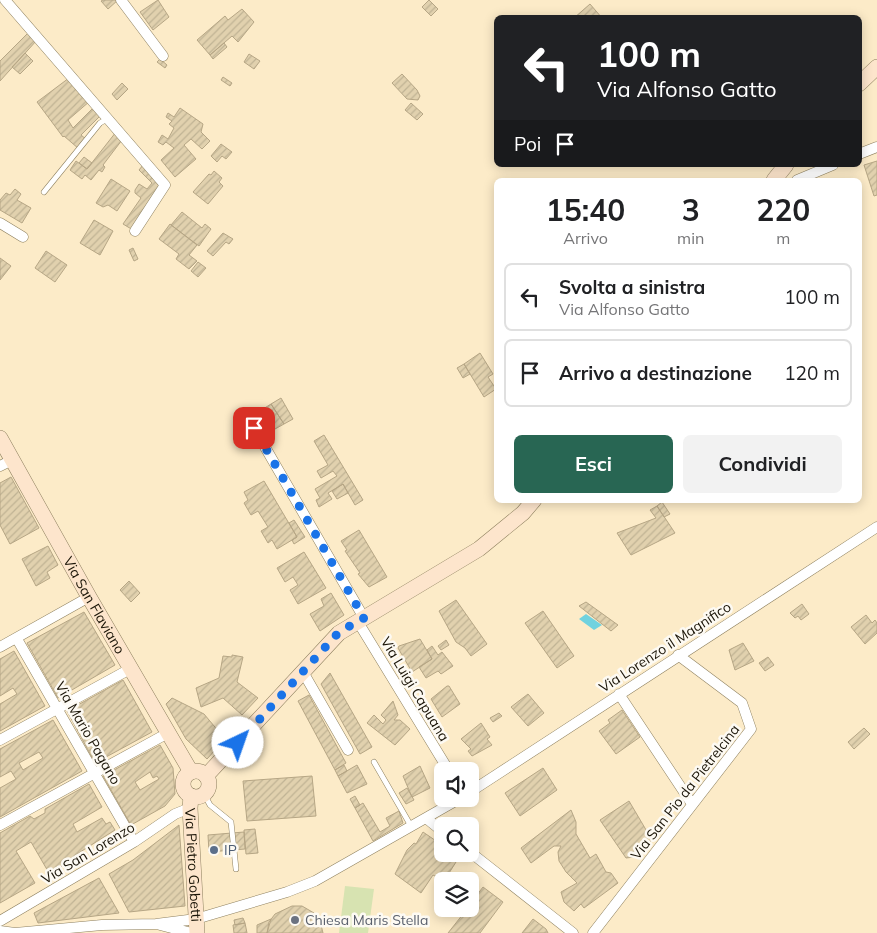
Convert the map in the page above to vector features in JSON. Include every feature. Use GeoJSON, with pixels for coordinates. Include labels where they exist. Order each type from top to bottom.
{"type":"FeatureCollection","features":[{"type":"Feature","properties":{"kind":"street"},"geometry":{"type":"LineString","coordinates":[[5,0],[165,184],[135,231]]}},
{"type":"Feature","properties":{"kind":"street"},"geometry":{"type":"LineString","coordinates":[[121,0],[163,56]]}},
{"type":"Feature","properties":{"kind":"street"},"geometry":{"type":"LineString","coordinates":[[862,81],[877,67]]}},
{"type":"Feature","properties":{"kind":"street"},"geometry":{"type":"LineString","coordinates":[[862,153],[877,147]]}},
{"type":"Feature","properties":{"kind":"street"},"geometry":{"type":"LineString","coordinates":[[776,178],[784,167]]}},
{"type":"Feature","properties":{"kind":"street"},"geometry":{"type":"LineString","coordinates":[[802,178],[828,167]]}},
{"type":"Feature","properties":{"kind":"street"},"geometry":{"type":"LineString","coordinates":[[0,223],[23,237]]}},
{"type":"Feature","properties":{"kind":"street","name":"Via Luigi Capuana"},"geometry":{"type":"LineString","coordinates":[[254,428],[361,620],[444,762]]}},
{"type":"Feature","properties":{"kind":"street","name":"Via San Flaviano"},"geometry":{"type":"LineString","coordinates":[[0,438],[6,463],[88,597],[191,772]]}},
{"type":"Feature","properties":{"kind":"street"},"geometry":{"type":"LineString","coordinates":[[206,776],[339,632],[479,549],[523,513],[531,503]]}},
{"type":"Feature","properties":{"kind":"street","name":"Via Lorenzo il Magnifico"},"geometry":{"type":"LineString","coordinates":[[479,786],[877,527]]}},
{"type":"Feature","properties":{"kind":"street"},"geometry":{"type":"LineString","coordinates":[[0,647],[88,597]]}},
{"type":"Feature","properties":{"kind":"street","name":"Via Mario Pagano"},"geometry":{"type":"LineString","coordinates":[[17,638],[134,842]]}},
{"type":"Feature","properties":{"kind":"street","name":"Via San Pio da Pietrelcina"},"geometry":{"type":"LineString","coordinates":[[593,933],[751,729],[742,703],[678,655]]}},
{"type":"Feature","properties":{"kind":"street"},"geometry":{"type":"LineString","coordinates":[[0,740],[130,669]]}},
{"type":"Feature","properties":{"kind":"street"},"geometry":{"type":"LineString","coordinates":[[303,672],[348,750]]}},
{"type":"Feature","properties":{"kind":"street"},"geometry":{"type":"LineString","coordinates":[[619,694],[692,804]]}},
{"type":"Feature","properties":{"kind":"street"},"geometry":{"type":"LineString","coordinates":[[0,825],[168,733]]}},
{"type":"Feature","properties":{"kind":"street"},"geometry":{"type":"LineString","coordinates":[[198,771],[206,776],[209,786],[195,800],[186,792],[183,782],[185,776],[191,772],[198,771]]}},
{"type":"Feature","properties":{"kind":"street","name":"Via San Lorenzo"},"geometry":{"type":"LineString","coordinates":[[0,922],[134,842],[195,800]]}},
{"type":"Feature","properties":{"kind":"street","name":"Via Pietro Gobetti"},"geometry":{"type":"LineString","coordinates":[[195,800],[195,928]]}},
{"type":"Feature","properties":{"kind":"street"},"geometry":{"type":"LineString","coordinates":[[0,931],[15,933],[127,929],[156,924],[195,928],[314,881],[445,807]]}},
{"type":"Feature","properties":{"kind":"street"},"geometry":{"type":"LineString","coordinates":[[426,818],[434,824]]}},
{"type":"Feature","properties":{"kind":"street"},"geometry":{"type":"LineString","coordinates":[[479,859],[573,933]]}},
{"type":"Feature","properties":{"kind":"street"},"geometry":{"type":"LineString","coordinates":[[156,924],[195,928]]}},
{"type":"Feature","properties":{"kind":"lane"},"geometry":{"type":"LineString","coordinates":[[44,192],[100,123],[107,118]]}},
{"type":"Feature","properties":{"kind":"lane"},"geometry":{"type":"LineString","coordinates":[[374,762],[411,826]]}},
{"type":"Feature","properties":{"kind":"lane"},"geometry":{"type":"LineString","coordinates":[[195,800],[210,805],[231,822],[236,869]]}},
{"type":"Feature","properties":{"kind":"green space"},"geometry":{"type":"Polygon","coordinates":[[[345,886],[374,889],[368,933],[339,933],[345,886]]]}},
{"type":"Feature","properties":{"kind":"water"},"geometry":{"type":"Polygon","coordinates":[[[586,614],[602,625],[594,630],[579,619],[586,614]]]}},
{"type":"Feature","properties":{"kind":"building"},"geometry":{"type":"Polygon","coordinates":[[[118,0],[108,9],[101,1],[118,0]]]}},
{"type":"Feature","properties":{"kind":"building"},"geometry":{"type":"Polygon","coordinates":[[[158,0],[169,17],[153,30],[140,12],[158,0]]]}},
{"type":"Feature","properties":{"kind":"building"},"geometry":{"type":"Polygon","coordinates":[[[429,0],[438,9],[431,16],[422,7],[429,0]]]}},
{"type":"Feature","properties":{"kind":"building"},"geometry":{"type":"Polygon","coordinates":[[[590,4],[599,15],[577,15],[590,4]]]}},
{"type":"Feature","properties":{"kind":"building"},"geometry":{"type":"Polygon","coordinates":[[[242,9],[254,22],[238,42],[232,36],[210,55],[197,40],[225,16],[228,20],[242,9]]]}},
{"type":"Feature","properties":{"kind":"building"},"geometry":{"type":"Polygon","coordinates":[[[30,31],[37,40],[0,81],[0,61],[30,31]]]}},
{"type":"Feature","properties":{"kind":"building"},"geometry":{"type":"Polygon","coordinates":[[[224,43],[227,47],[213,59],[210,55],[224,43]]]}},
{"type":"Feature","properties":{"kind":"building"},"geometry":{"type":"Polygon","coordinates":[[[25,53],[33,61],[20,74],[12,67],[25,53]]]}},
{"type":"Feature","properties":{"kind":"building"},"geometry":{"type":"Polygon","coordinates":[[[249,54],[260,61],[254,69],[244,62],[249,54]]]}},
{"type":"Feature","properties":{"kind":"building"},"geometry":{"type":"Polygon","coordinates":[[[160,59],[167,65],[165,68],[157,62],[160,59]]]}},
{"type":"Feature","properties":{"kind":"building"},"geometry":{"type":"Polygon","coordinates":[[[402,74],[417,90],[420,96],[418,100],[407,99],[392,83],[402,74]]]}},
{"type":"Feature","properties":{"kind":"building"},"geometry":{"type":"Polygon","coordinates":[[[223,77],[232,83],[230,86],[221,80],[223,77]]]}},
{"type":"Feature","properties":{"kind":"building"},"geometry":{"type":"Polygon","coordinates":[[[69,78],[90,101],[68,120],[73,128],[94,107],[101,115],[81,135],[87,140],[79,149],[63,137],[37,102],[69,78]]]}},
{"type":"Feature","properties":{"kind":"building"},"geometry":{"type":"Polygon","coordinates":[[[122,83],[128,89],[117,100],[112,94],[122,83]]]}},
{"type":"Feature","properties":{"kind":"building"},"geometry":{"type":"Polygon","coordinates":[[[411,103],[423,114],[417,120],[405,110],[411,103]]]}},
{"type":"Feature","properties":{"kind":"building"},"geometry":{"type":"Polygon","coordinates":[[[180,108],[203,124],[201,132],[210,141],[202,149],[191,139],[184,145],[196,159],[175,177],[161,160],[174,148],[166,142],[163,145],[158,142],[162,135],[168,139],[174,128],[169,124],[172,121],[166,117],[168,113],[174,117],[180,108]]]}},
{"type":"Feature","properties":{"kind":"building"},"geometry":{"type":"Polygon","coordinates":[[[116,132],[122,140],[103,165],[105,167],[102,172],[99,170],[91,180],[85,175],[82,179],[70,170],[76,161],[87,169],[116,132]]]}},
{"type":"Feature","properties":{"kind":"building"},"geometry":{"type":"Polygon","coordinates":[[[221,144],[232,152],[226,159],[222,156],[217,162],[211,156],[221,144]]]}},
{"type":"Feature","properties":{"kind":"building"},"geometry":{"type":"Polygon","coordinates":[[[84,157],[92,163],[87,169],[79,163],[84,157]]]}},
{"type":"Feature","properties":{"kind":"building"},"geometry":{"type":"Polygon","coordinates":[[[877,161],[877,195],[874,196],[864,165],[877,161]]]}},
{"type":"Feature","properties":{"kind":"building"},"geometry":{"type":"Polygon","coordinates":[[[143,165],[160,187],[133,230],[123,224],[141,198],[135,193],[135,190],[139,184],[147,189],[152,183],[139,170],[143,165]]]}},
{"type":"Feature","properties":{"kind":"building"},"geometry":{"type":"Polygon","coordinates":[[[214,171],[222,178],[219,182],[223,186],[208,204],[193,192],[214,171]]]}},
{"type":"Feature","properties":{"kind":"building"},"geometry":{"type":"Polygon","coordinates":[[[111,179],[130,191],[117,211],[108,205],[103,207],[96,203],[111,179]]]}},
{"type":"Feature","properties":{"kind":"building"},"geometry":{"type":"Polygon","coordinates":[[[15,189],[21,194],[17,200],[31,208],[22,223],[0,210],[0,200],[6,193],[10,195],[15,189]]]}},
{"type":"Feature","properties":{"kind":"building"},"geometry":{"type":"Polygon","coordinates":[[[182,212],[202,228],[205,224],[211,229],[199,246],[171,225],[182,212]]]}},
{"type":"Feature","properties":{"kind":"building"},"geometry":{"type":"Polygon","coordinates":[[[94,220],[113,231],[100,255],[80,243],[94,220]]]}},
{"type":"Feature","properties":{"kind":"building"},"geometry":{"type":"Polygon","coordinates":[[[170,224],[197,245],[189,255],[197,261],[189,269],[176,259],[179,254],[159,239],[170,224]]]}},
{"type":"Feature","properties":{"kind":"building"},"geometry":{"type":"Polygon","coordinates":[[[223,233],[233,239],[229,244],[226,242],[213,256],[207,251],[223,233]]]}},
{"type":"Feature","properties":{"kind":"building"},"geometry":{"type":"Polygon","coordinates":[[[133,248],[138,259],[134,261],[129,250],[133,248]]]}},
{"type":"Feature","properties":{"kind":"building"},"geometry":{"type":"Polygon","coordinates":[[[46,251],[67,265],[55,282],[35,268],[46,251]]]}},
{"type":"Feature","properties":{"kind":"building"},"geometry":{"type":"Polygon","coordinates":[[[0,258],[11,266],[0,280],[0,258]]]}},
{"type":"Feature","properties":{"kind":"building"},"geometry":{"type":"Polygon","coordinates":[[[198,262],[206,268],[198,277],[191,271],[198,262]]]}},
{"type":"Feature","properties":{"kind":"building"},"geometry":{"type":"Polygon","coordinates":[[[480,353],[493,374],[488,377],[494,386],[494,390],[484,397],[464,364],[480,353]]]}},
{"type":"Feature","properties":{"kind":"building"},"geometry":{"type":"Polygon","coordinates":[[[464,364],[470,374],[463,378],[457,368],[464,364]]]}},
{"type":"Feature","properties":{"kind":"building"},"geometry":{"type":"Polygon","coordinates":[[[281,398],[293,419],[284,424],[271,404],[281,398]]]}},
{"type":"Feature","properties":{"kind":"building"},"geometry":{"type":"Polygon","coordinates":[[[271,404],[284,424],[275,429],[263,409],[271,404]]]}},
{"type":"Feature","properties":{"kind":"building"},"geometry":{"type":"Polygon","coordinates":[[[324,435],[363,500],[355,505],[343,484],[328,493],[332,499],[319,507],[316,500],[320,498],[315,489],[337,476],[333,471],[321,478],[317,471],[328,465],[314,441],[324,435]]]}},
{"type":"Feature","properties":{"kind":"building"},"geometry":{"type":"Polygon","coordinates":[[[11,477],[39,528],[10,544],[0,525],[0,483],[11,477]]]}},
{"type":"Feature","properties":{"kind":"building"},"geometry":{"type":"Polygon","coordinates":[[[264,481],[297,537],[277,549],[272,540],[268,543],[261,531],[268,527],[258,511],[251,515],[244,503],[248,500],[244,492],[264,481]]]}},
{"type":"Feature","properties":{"kind":"building"},"geometry":{"type":"Polygon","coordinates":[[[343,484],[348,493],[337,499],[332,491],[343,484]]]}},
{"type":"Feature","properties":{"kind":"building"},"geometry":{"type":"Polygon","coordinates":[[[663,503],[670,514],[664,517],[657,506],[663,503]]]}},
{"type":"Feature","properties":{"kind":"building"},"geometry":{"type":"Polygon","coordinates":[[[657,506],[675,533],[631,555],[617,533],[656,518],[650,510],[657,506]]]}},
{"type":"Feature","properties":{"kind":"building"},"geometry":{"type":"Polygon","coordinates":[[[294,520],[305,537],[294,544],[292,540],[297,537],[289,523],[294,520]]]}},
{"type":"Feature","properties":{"kind":"building"},"geometry":{"type":"Polygon","coordinates":[[[359,530],[387,577],[369,587],[358,574],[360,573],[345,551],[347,550],[341,541],[359,530]]]}},
{"type":"Feature","properties":{"kind":"building"},"geometry":{"type":"Polygon","coordinates":[[[48,546],[58,565],[47,572],[50,578],[36,586],[22,559],[48,546]]]}},
{"type":"Feature","properties":{"kind":"building"},"geometry":{"type":"Polygon","coordinates":[[[304,552],[326,588],[298,604],[290,590],[298,585],[293,577],[285,582],[277,568],[304,552]]]}},
{"type":"Feature","properties":{"kind":"building"},"geometry":{"type":"Polygon","coordinates":[[[129,581],[140,593],[131,602],[120,590],[129,581]]]}},
{"type":"Feature","properties":{"kind":"building"},"geometry":{"type":"Polygon","coordinates":[[[331,593],[344,615],[320,631],[310,614],[324,606],[321,599],[331,593]]]}},
{"type":"Feature","properties":{"kind":"building"},"geometry":{"type":"Polygon","coordinates":[[[456,600],[487,644],[471,656],[465,648],[456,642],[439,611],[456,600]]]}},
{"type":"Feature","properties":{"kind":"building"},"geometry":{"type":"Polygon","coordinates":[[[586,602],[618,625],[611,631],[579,606],[586,602]]]}},
{"type":"Feature","properties":{"kind":"building"},"geometry":{"type":"Polygon","coordinates":[[[802,604],[809,614],[801,620],[798,616],[795,618],[790,613],[802,604]]]}},
{"type":"Feature","properties":{"kind":"building"},"geometry":{"type":"Polygon","coordinates":[[[543,611],[574,656],[557,668],[525,623],[543,611]]]}},
{"type":"Feature","properties":{"kind":"building"},"geometry":{"type":"Polygon","coordinates":[[[84,612],[115,665],[58,698],[27,643],[84,612]]]}},
{"type":"Feature","properties":{"kind":"building"},"geometry":{"type":"Polygon","coordinates":[[[866,615],[872,623],[875,620],[877,623],[877,633],[865,644],[851,627],[866,615]]]}},
{"type":"Feature","properties":{"kind":"building"},"geometry":{"type":"Polygon","coordinates":[[[420,639],[432,659],[412,672],[398,648],[420,639]]]}},
{"type":"Feature","properties":{"kind":"building"},"geometry":{"type":"Polygon","coordinates":[[[446,640],[449,645],[441,650],[438,646],[446,640]]]}},
{"type":"Feature","properties":{"kind":"building"},"geometry":{"type":"Polygon","coordinates":[[[743,643],[754,661],[735,670],[729,650],[743,643]]]}},
{"type":"Feature","properties":{"kind":"building"},"geometry":{"type":"Polygon","coordinates":[[[432,646],[438,655],[442,652],[453,666],[441,674],[438,671],[426,678],[419,667],[432,659],[427,650],[432,646]]]}},
{"type":"Feature","properties":{"kind":"building"},"geometry":{"type":"Polygon","coordinates":[[[14,651],[45,706],[0,731],[0,704],[17,694],[13,688],[0,696],[0,659],[14,651]]]}},
{"type":"Feature","properties":{"kind":"building"},"geometry":{"type":"Polygon","coordinates":[[[232,655],[243,657],[237,682],[258,698],[242,715],[223,698],[201,707],[196,688],[219,678],[223,656],[232,657],[232,655]]]}},
{"type":"Feature","properties":{"kind":"building"},"geometry":{"type":"Polygon","coordinates":[[[768,657],[774,665],[765,671],[759,663],[768,657]]]}},
{"type":"Feature","properties":{"kind":"building"},"geometry":{"type":"Polygon","coordinates":[[[330,673],[372,747],[360,754],[321,684],[330,673]]]}},
{"type":"Feature","properties":{"kind":"building"},"geometry":{"type":"Polygon","coordinates":[[[123,680],[152,732],[95,763],[67,711],[123,680]]]}},
{"type":"Feature","properties":{"kind":"building"},"geometry":{"type":"Polygon","coordinates":[[[449,686],[460,704],[442,717],[431,699],[449,686]]]}},
{"type":"Feature","properties":{"kind":"building"},"geometry":{"type":"Polygon","coordinates":[[[528,694],[544,713],[528,726],[511,707],[528,694]]]}},
{"type":"Feature","properties":{"kind":"building"},"geometry":{"type":"Polygon","coordinates":[[[309,695],[346,763],[335,770],[298,701],[309,695]]]}},
{"type":"Feature","properties":{"kind":"building"},"geometry":{"type":"Polygon","coordinates":[[[172,698],[204,714],[225,739],[207,759],[186,739],[166,704],[172,698]]]}},
{"type":"Feature","properties":{"kind":"building"},"geometry":{"type":"Polygon","coordinates":[[[393,701],[398,715],[394,720],[400,720],[410,729],[395,745],[367,723],[374,715],[383,724],[386,720],[381,715],[393,701]]]}},
{"type":"Feature","properties":{"kind":"building"},"geometry":{"type":"Polygon","coordinates":[[[622,710],[640,737],[616,754],[599,731],[610,723],[608,720],[622,710]]]}},
{"type":"Feature","properties":{"kind":"building"},"geometry":{"type":"Polygon","coordinates":[[[499,713],[502,716],[493,722],[490,718],[499,713]]]}},
{"type":"Feature","properties":{"kind":"building"},"geometry":{"type":"Polygon","coordinates":[[[53,720],[82,771],[0,817],[0,788],[16,779],[11,771],[0,777],[0,749],[53,720]],[[39,752],[19,763],[23,770],[43,758],[39,752]]]}},
{"type":"Feature","properties":{"kind":"building"},"geometry":{"type":"Polygon","coordinates":[[[481,723],[490,737],[487,739],[492,745],[472,756],[468,751],[471,749],[461,739],[481,723]]]}},
{"type":"Feature","properties":{"kind":"building"},"geometry":{"type":"Polygon","coordinates":[[[864,728],[870,734],[854,749],[848,742],[864,728]]]}},
{"type":"Feature","properties":{"kind":"building"},"geometry":{"type":"Polygon","coordinates":[[[160,745],[173,768],[175,794],[165,806],[131,825],[103,776],[160,745]],[[150,772],[135,782],[140,790],[159,779],[157,776],[153,778],[150,772]]]}},
{"type":"Feature","properties":{"kind":"building"},"geometry":{"type":"Polygon","coordinates":[[[344,765],[347,771],[338,776],[335,770],[344,765]]]}},
{"type":"Feature","properties":{"kind":"building"},"geometry":{"type":"Polygon","coordinates":[[[357,765],[367,784],[347,793],[338,776],[357,765]]]}},
{"type":"Feature","properties":{"kind":"building"},"geometry":{"type":"Polygon","coordinates":[[[420,766],[430,788],[412,797],[403,776],[420,766]]]}},
{"type":"Feature","properties":{"kind":"building"},"geometry":{"type":"Polygon","coordinates":[[[543,768],[557,790],[520,816],[505,793],[543,768]]]}},
{"type":"Feature","properties":{"kind":"building"},"geometry":{"type":"Polygon","coordinates":[[[312,776],[316,816],[247,821],[243,781],[312,776]]]}},
{"type":"Feature","properties":{"kind":"building"},"geometry":{"type":"Polygon","coordinates":[[[89,784],[102,807],[73,824],[77,832],[102,818],[106,824],[110,822],[115,830],[77,854],[79,857],[49,873],[31,842],[16,851],[35,883],[0,903],[0,833],[30,816],[34,819],[45,813],[45,809],[89,784]]]}},
{"type":"Feature","properties":{"kind":"building"},"geometry":{"type":"Polygon","coordinates":[[[407,788],[414,800],[406,804],[399,793],[407,788]]]}},
{"type":"Feature","properties":{"kind":"building"},"geometry":{"type":"Polygon","coordinates":[[[355,796],[360,805],[355,808],[350,799],[355,796]]]}},
{"type":"Feature","properties":{"kind":"building"},"geometry":{"type":"Polygon","coordinates":[[[629,801],[652,840],[634,857],[626,858],[600,820],[629,801]]]}},
{"type":"Feature","properties":{"kind":"building"},"geometry":{"type":"Polygon","coordinates":[[[363,803],[380,832],[390,826],[386,818],[399,811],[403,823],[373,841],[355,808],[363,803]]]}},
{"type":"Feature","properties":{"kind":"building"},"geometry":{"type":"Polygon","coordinates":[[[571,810],[576,822],[576,834],[590,858],[596,854],[606,872],[611,873],[618,883],[584,908],[581,904],[574,911],[564,902],[561,892],[577,883],[566,872],[559,861],[558,852],[561,846],[554,846],[531,863],[521,848],[571,810]]]}},
{"type":"Feature","properties":{"kind":"building"},"geometry":{"type":"Polygon","coordinates":[[[179,825],[185,906],[129,912],[109,874],[133,860],[179,825]]]}},
{"type":"Feature","properties":{"kind":"building"},"geometry":{"type":"Polygon","coordinates":[[[255,829],[258,853],[246,854],[244,830],[255,829]]]}},
{"type":"Feature","properties":{"kind":"building"},"geometry":{"type":"Polygon","coordinates":[[[244,832],[245,849],[209,852],[208,835],[244,832]]]}},
{"type":"Feature","properties":{"kind":"building"},"geometry":{"type":"Polygon","coordinates":[[[423,832],[434,840],[434,862],[456,862],[450,872],[434,872],[434,876],[421,893],[395,874],[407,850],[414,843],[416,844],[423,832]]]}},
{"type":"Feature","properties":{"kind":"building"},"geometry":{"type":"Polygon","coordinates":[[[99,878],[119,913],[38,923],[34,913],[99,878]]]}},
{"type":"Feature","properties":{"kind":"building"},"geometry":{"type":"Polygon","coordinates":[[[483,887],[503,902],[480,933],[448,933],[461,917],[479,917],[479,892],[483,887]]]}},
{"type":"Feature","properties":{"kind":"building","name":"Chiesa Maris Stella"},"geometry":{"type":"Polygon","coordinates":[[[292,906],[302,906],[314,913],[320,921],[323,933],[267,933],[269,922],[275,914],[292,906]]]}},
{"type":"Feature","properties":{"kind":"building"},"geometry":{"type":"Polygon","coordinates":[[[243,918],[245,923],[235,925],[234,920],[243,918]]]}},
{"type":"Feature","properties":{"kind":"building"},"geometry":{"type":"Polygon","coordinates":[[[271,919],[267,933],[257,933],[257,925],[271,919]]]}},
{"type":"Feature","properties":{"kind":"building"},"geometry":{"type":"Polygon","coordinates":[[[533,919],[546,929],[548,933],[522,933],[533,919]]]}},
{"type":"Feature","properties":{"kind":"building"},"geometry":{"type":"Polygon","coordinates":[[[245,923],[247,933],[234,933],[233,925],[245,923]]]}},
{"type":"Feature","properties":{"kind":"place","name":"IP"},"geometry":{"type":"Point","coordinates":[214,850]}},
{"type":"Feature","properties":{"kind":"place","name":"Chiesa Maris Stella"},"geometry":{"type":"Point","coordinates":[295,920]}},
{"type":"Feature","properties":{"kind":"route"},"geometry":{"type":"LineString","coordinates":[[238,743],[339,632],[364,618],[254,428]]}}]}
